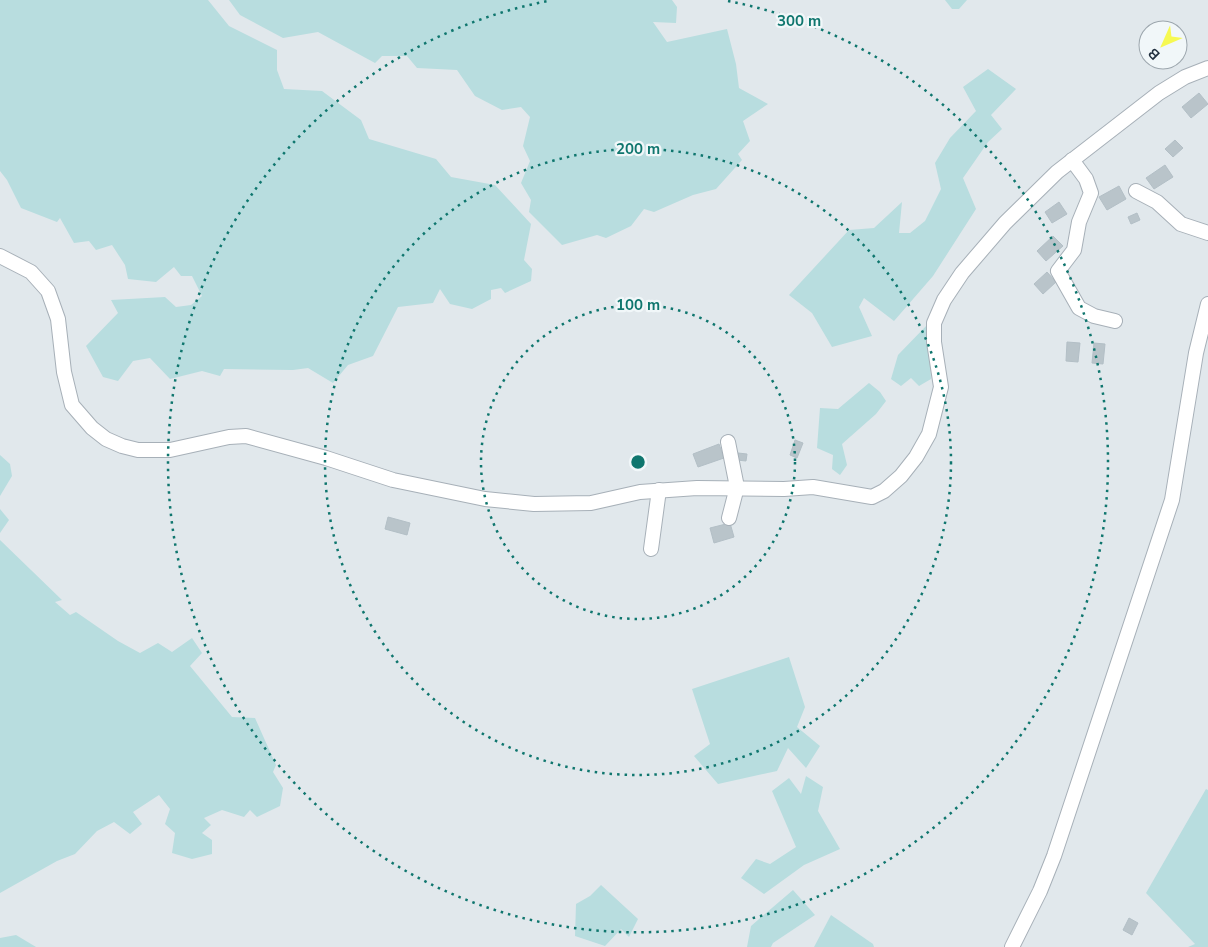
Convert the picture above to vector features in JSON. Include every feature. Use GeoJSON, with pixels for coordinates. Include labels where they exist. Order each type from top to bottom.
{"type":"FeatureCollection","features":[{"type":"Feature","properties":{"kind":"street"},"geometry":{"type":"LineString","coordinates":[[0,256],[31,272],[48,290],[57,313],[64,372],[72,406],[106,440],[122,446],[138,450],[170,450],[229,438],[254,437],[393,480],[485,499],[534,504],[591,503],[659,490],[737,487],[784,489],[812,487],[872,497],[884,492],[901,476],[924,443],[940,394],[941,380],[933,333],[939,308],[962,273],[1005,223],[1044,183],[1159,93],[1185,77],[1208,68]]}},
{"type":"Feature","properties":{"kind":"street"},"geometry":{"type":"LineString","coordinates":[[1072,160],[1086,179],[1091,193],[1077,230],[1074,250],[1059,267],[1059,276],[1079,308],[1094,316],[1115,321]]}},
{"type":"Feature","properties":{"kind":"street"},"geometry":{"type":"LineString","coordinates":[[1136,191],[1157,202],[1182,224],[1191,229],[1208,233]]}},
{"type":"Feature","properties":{"kind":"street"},"geometry":{"type":"LineString","coordinates":[[1016,946],[1054,856],[1172,500],[1177,483],[1196,352],[1208,304]]}},
{"type":"Feature","properties":{"kind":"street"},"geometry":{"type":"LineString","coordinates":[[728,442],[737,487],[729,518]]}},
{"type":"Feature","properties":{"kind":"street"},"geometry":{"type":"LineString","coordinates":[[651,549],[659,490]]}},
{"type":"Feature","properties":{"kind":"shaded area"},"geometry":{"type":"Polygon","coordinates":[[[0,0],[208,0],[229,26],[277,50],[277,70],[284,89],[322,91],[361,120],[369,139],[436,159],[451,177],[495,185],[531,224],[524,260],[532,269],[531,281],[505,293],[501,288],[491,290],[491,299],[472,309],[450,304],[440,289],[433,303],[398,307],[373,356],[348,365],[333,383],[308,368],[293,370],[224,369],[220,376],[202,371],[170,379],[150,358],[133,361],[118,381],[103,377],[86,346],[118,313],[111,300],[165,297],[176,307],[191,305],[202,296],[192,276],[181,276],[174,267],[156,282],[128,279],[125,265],[112,245],[96,250],[89,241],[74,243],[60,218],[57,222],[21,208],[7,180],[0,171],[0,0]]]}},
{"type":"Feature","properties":{"kind":"shaded area"},"geometry":{"type":"Polygon","coordinates":[[[229,0],[672,0],[677,7],[676,23],[653,22],[667,42],[727,29],[736,64],[739,88],[768,104],[743,121],[750,141],[738,154],[742,160],[716,189],[693,195],[654,212],[644,209],[631,226],[606,238],[597,235],[562,245],[529,212],[531,200],[521,183],[530,161],[523,146],[530,117],[521,107],[502,110],[475,96],[457,70],[417,68],[407,56],[382,56],[375,63],[318,32],[283,38],[240,15],[229,0]]]}},
{"type":"Feature","properties":{"kind":"shaded area"},"geometry":{"type":"Polygon","coordinates":[[[945,0],[967,0],[959,9],[952,9],[945,0]]]}},
{"type":"Feature","properties":{"kind":"shaded area"},"geometry":{"type":"Polygon","coordinates":[[[988,69],[1016,89],[991,115],[1002,129],[988,142],[963,178],[976,209],[933,276],[894,321],[864,298],[859,307],[872,336],[832,347],[812,313],[789,295],[849,230],[874,228],[902,202],[899,233],[910,233],[925,221],[941,189],[935,163],[950,138],[976,111],[963,87],[988,69]]]}},
{"type":"Feature","properties":{"kind":"shaded area"},"geometry":{"type":"Polygon","coordinates":[[[928,324],[931,379],[919,386],[911,378],[901,386],[891,379],[898,355],[928,324]]]}},
{"type":"Feature","properties":{"kind":"shaded area"},"geometry":{"type":"Polygon","coordinates":[[[869,383],[880,392],[886,401],[876,414],[842,444],[847,465],[840,475],[832,469],[833,455],[817,448],[820,408],[838,409],[869,383]]]}},
{"type":"Feature","properties":{"kind":"shaded area"},"geometry":{"type":"Polygon","coordinates":[[[0,455],[10,464],[12,476],[0,496],[0,455]]]}},
{"type":"Feature","properties":{"kind":"shaded area"},"geometry":{"type":"Polygon","coordinates":[[[0,509],[9,520],[0,533],[0,509]]]}},
{"type":"Feature","properties":{"kind":"shaded area"},"geometry":{"type":"Polygon","coordinates":[[[0,540],[62,600],[55,602],[70,615],[76,612],[118,641],[140,653],[158,643],[172,652],[192,638],[202,653],[190,666],[232,717],[255,718],[276,765],[273,772],[283,788],[280,806],[257,817],[250,810],[244,817],[222,810],[204,818],[211,825],[202,833],[212,840],[212,854],[192,859],[172,853],[175,833],[165,824],[170,809],[159,795],[133,812],[142,824],[130,834],[114,822],[97,831],[75,854],[57,861],[0,893],[0,540]]]}},
{"type":"Feature","properties":{"kind":"shaded area"},"geometry":{"type":"Polygon","coordinates":[[[789,657],[805,707],[797,727],[820,746],[806,768],[788,748],[777,771],[718,784],[694,756],[710,744],[692,689],[789,657]]]}},
{"type":"Feature","properties":{"kind":"shaded area"},"geometry":{"type":"Polygon","coordinates":[[[806,776],[823,787],[818,811],[840,849],[804,865],[764,894],[741,878],[756,859],[770,864],[796,847],[772,791],[789,778],[801,794],[806,776]]]}},
{"type":"Feature","properties":{"kind":"shaded area"},"geometry":{"type":"Polygon","coordinates":[[[1206,789],[1208,790],[1208,947],[1188,947],[1195,944],[1146,893],[1206,789]]]}},
{"type":"Feature","properties":{"kind":"shaded area"},"geometry":{"type":"Polygon","coordinates":[[[601,885],[638,919],[629,937],[621,929],[605,946],[575,936],[576,904],[590,896],[601,885]]]}},
{"type":"Feature","properties":{"kind":"shaded area"},"geometry":{"type":"Polygon","coordinates":[[[793,890],[815,915],[773,943],[771,947],[747,947],[751,926],[793,890]]]}},
{"type":"Feature","properties":{"kind":"shaded area"},"geometry":{"type":"Polygon","coordinates":[[[831,915],[873,944],[874,947],[814,947],[831,915]]]}},
{"type":"Feature","properties":{"kind":"shaded area"},"geometry":{"type":"Polygon","coordinates":[[[16,935],[36,947],[0,947],[0,938],[16,935]]]}},
{"type":"Feature","properties":{"kind":"building"},"geometry":{"type":"Polygon","coordinates":[[[1199,93],[1208,104],[1191,118],[1182,107],[1199,93]]]}},
{"type":"Feature","properties":{"kind":"building"},"geometry":{"type":"Polygon","coordinates":[[[1175,140],[1183,148],[1173,157],[1165,149],[1175,140]]]}},
{"type":"Feature","properties":{"kind":"building"},"geometry":{"type":"Polygon","coordinates":[[[1165,165],[1173,177],[1154,189],[1146,178],[1165,165]]]}},
{"type":"Feature","properties":{"kind":"building"},"geometry":{"type":"Polygon","coordinates":[[[1119,186],[1126,199],[1107,210],[1099,197],[1119,186]]]}},
{"type":"Feature","properties":{"kind":"building"},"geometry":{"type":"Polygon","coordinates":[[[1059,202],[1067,214],[1052,223],[1045,212],[1059,202]]]}},
{"type":"Feature","properties":{"kind":"building"},"geometry":{"type":"Polygon","coordinates":[[[1137,213],[1140,220],[1131,224],[1128,217],[1137,213]]]}},
{"type":"Feature","properties":{"kind":"building"},"geometry":{"type":"Polygon","coordinates":[[[1053,236],[1063,246],[1046,261],[1037,251],[1053,236]]]}},
{"type":"Feature","properties":{"kind":"building"},"geometry":{"type":"Polygon","coordinates":[[[1047,272],[1056,282],[1043,294],[1034,284],[1047,272]]]}},
{"type":"Feature","properties":{"kind":"building"},"geometry":{"type":"Polygon","coordinates":[[[1067,342],[1080,343],[1078,362],[1066,361],[1067,342]]]}},
{"type":"Feature","properties":{"kind":"building"},"geometry":{"type":"Polygon","coordinates":[[[1094,343],[1105,344],[1103,364],[1092,363],[1094,343]]]}},
{"type":"Feature","properties":{"kind":"building"},"geometry":{"type":"Polygon","coordinates":[[[795,440],[803,443],[797,458],[790,455],[795,440]]]}},
{"type":"Feature","properties":{"kind":"building"},"geometry":{"type":"Polygon","coordinates":[[[719,444],[724,458],[698,467],[693,454],[719,444]]]}},
{"type":"Feature","properties":{"kind":"building"},"geometry":{"type":"Polygon","coordinates":[[[738,453],[747,454],[746,461],[737,460],[738,453]]]}},
{"type":"Feature","properties":{"kind":"building"},"geometry":{"type":"Polygon","coordinates":[[[388,517],[410,523],[407,535],[385,529],[388,517]]]}},
{"type":"Feature","properties":{"kind":"building"},"geometry":{"type":"Polygon","coordinates":[[[730,523],[734,537],[714,543],[710,528],[730,523]]]}},
{"type":"Feature","properties":{"kind":"building"},"geometry":{"type":"Polygon","coordinates":[[[1129,918],[1138,923],[1132,935],[1123,930],[1129,918]]]}}]}
